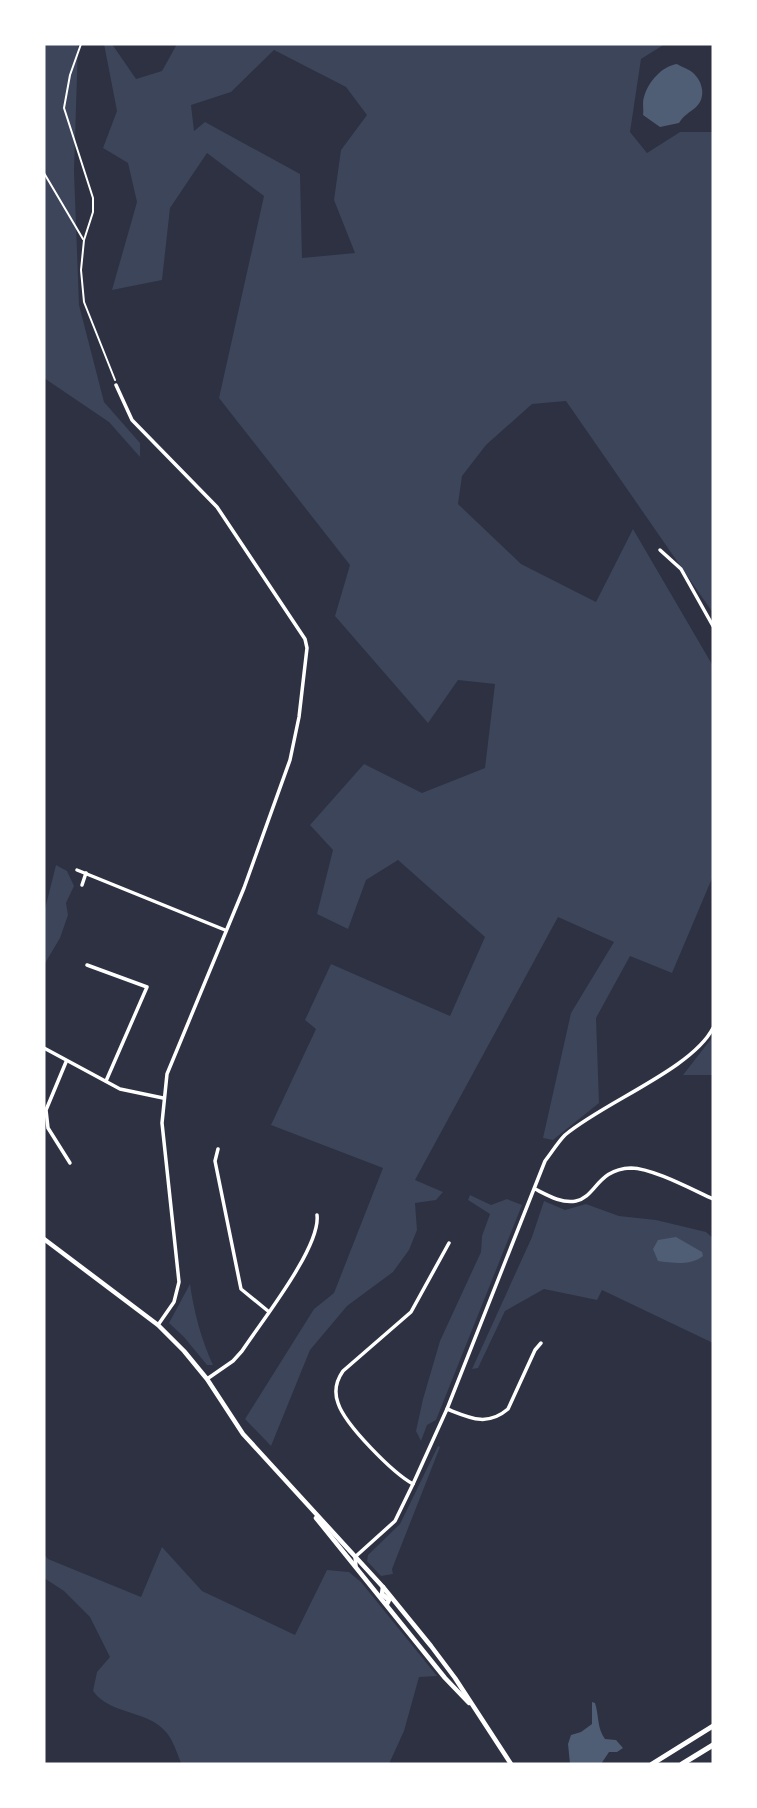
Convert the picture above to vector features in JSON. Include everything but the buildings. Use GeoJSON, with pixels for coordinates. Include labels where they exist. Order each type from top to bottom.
{"type":"FeatureCollection","features":[{"type":"Feature","properties":{"kind":"main road"},"geometry":{"type":"LineString","coordinates":[[652,1764],[713,1726]]}},
{"type":"Feature","properties":{"kind":"main road"},"geometry":{"type":"LineString","coordinates":[[682,1764],[713,1745]]}},
{"type":"Feature","properties":{"kind":"street"},"geometry":{"type":"LineString","coordinates":[[116,385],[132,420],[217,508],[305,639],[306,658],[299,717],[290,760],[244,888],[167,1074],[162,1123],[179,1282],[174,1302],[158,1325]]}},
{"type":"Feature","properties":{"kind":"street"},"geometry":{"type":"LineString","coordinates":[[660,550],[685,575],[713,626]]}},
{"type":"Feature","properties":{"kind":"street"},"geometry":{"type":"LineString","coordinates":[[77,870],[225,930]]}},
{"type":"Feature","properties":{"kind":"street"},"geometry":{"type":"LineString","coordinates":[[82,885],[86,873]]}},
{"type":"Feature","properties":{"kind":"street"},"geometry":{"type":"LineString","coordinates":[[87,965],[147,987],[106,1081]]}},
{"type":"Feature","properties":{"kind":"street"},"geometry":{"type":"LineString","coordinates":[[355,1557],[395,1521],[414,1484],[447,1409],[545,1161],[564,1136],[600,1110],[698,1050],[713,1028]]}},
{"type":"Feature","properties":{"kind":"street"},"geometry":{"type":"LineString","coordinates":[[44,1048],[120,1089],[163,1098]]}},
{"type":"Feature","properties":{"kind":"street"},"geometry":{"type":"LineString","coordinates":[[66,1062],[46,1110],[48,1128],[71,1163]]}},
{"type":"Feature","properties":{"kind":"street"},"geometry":{"type":"LineString","coordinates":[[218,1149],[215,1161],[241,1289],[268,1311]]}},
{"type":"Feature","properties":{"kind":"street"},"geometry":{"type":"LineString","coordinates":[[535,1189],[558,1200],[578,1201],[591,1191],[602,1177],[630,1168],[644,1169],[713,1199]]}},
{"type":"Feature","properties":{"kind":"street"},"geometry":{"type":"LineString","coordinates":[[207,1379],[233,1361],[242,1351],[307,1253],[317,1215]]}},
{"type":"Feature","properties":{"kind":"street"},"geometry":{"type":"LineString","coordinates":[[44,1239],[158,1325],[207,1379],[232,1420],[383,1587],[441,1659],[511,1764]]}},
{"type":"Feature","properties":{"kind":"street"},"geometry":{"type":"LineString","coordinates":[[414,1484],[390,1468],[342,1412],[336,1397],[336,1388],[343,1371],[411,1312],[449,1243]]}},
{"type":"Feature","properties":{"kind":"street"},"geometry":{"type":"LineString","coordinates":[[447,1409],[476,1420],[490,1420],[500,1416],[508,1409],[535,1350],[541,1343]]}},
{"type":"Feature","properties":{"kind":"street"},"geometry":{"type":"LineString","coordinates":[[306,1504],[430,1658],[479,1714]]}},
{"type":"Feature","properties":{"kind":"street"},"geometry":{"type":"LineString","coordinates":[[355,1557],[356,1568]]}},
{"type":"Feature","properties":{"kind":"street"},"geometry":{"type":"LineString","coordinates":[[383,1587],[383,1594],[389,1600],[387,1604]]}},
{"type":"Feature","properties":{"kind":"street"},"geometry":{"type":"LineString","coordinates":[[430,1658],[441,1659]]}},
{"type":"Feature","properties":{"kind":"path"},"geometry":{"type":"LineString","coordinates":[[81,44],[70,75],[64,108],[93,198],[93,212],[84,240],[81,270],[84,302],[116,385]]}},
{"type":"Feature","properties":{"kind":"path"},"geometry":{"type":"LineString","coordinates":[[44,173],[84,240]]}},
{"type":"Feature","properties":{"kind":"shaded area"},"geometry":{"type":"Polygon","coordinates":[[[44,44],[78,44],[74,171],[79,305],[104,402],[140,443],[140,457],[109,422],[44,378],[44,44]]]}},
{"type":"Feature","properties":{"kind":"shaded area"},"geometry":{"type":"Polygon","coordinates":[[[104,44],[112,44],[136,79],[162,71],[177,44],[665,44],[641,59],[630,132],[647,153],[680,132],[713,132],[713,613],[566,401],[532,404],[486,445],[462,476],[458,504],[521,564],[596,602],[633,529],[713,666],[713,876],[672,973],[630,956],[596,1018],[599,1103],[553,1140],[543,1138],[571,1013],[614,942],[558,917],[415,1180],[443,1192],[436,1200],[415,1203],[417,1230],[409,1250],[393,1272],[347,1306],[310,1350],[271,1446],[245,1419],[314,1309],[334,1293],[383,1168],[271,1125],[316,1029],[305,1020],[331,964],[450,1016],[485,937],[398,860],[366,880],[348,929],[317,914],[333,850],[310,825],[364,764],[422,793],[485,768],[495,684],[458,680],[428,723],[335,616],[350,565],[219,398],[264,196],[207,153],[170,208],[162,280],[112,290],[137,202],[128,163],[103,148],[117,111],[104,44]],[[274,50],[231,92],[191,105],[194,131],[205,122],[300,174],[302,258],[355,253],[334,200],[341,150],[367,115],[346,87],[274,50]]]}},
{"type":"Feature","properties":{"kind":"shaded area"},"geometry":{"type":"Polygon","coordinates":[[[677,64],[691,71],[699,80],[701,99],[679,123],[660,127],[643,115],[643,99],[656,76],[671,65],[677,64]]]}},
{"type":"Feature","properties":{"kind":"shaded area"},"geometry":{"type":"Polygon","coordinates":[[[56,865],[67,871],[74,886],[66,903],[68,915],[60,938],[44,965],[44,913],[56,865]]]}},
{"type":"Feature","properties":{"kind":"shaded area"},"geometry":{"type":"Polygon","coordinates":[[[713,1035],[713,1075],[683,1075],[711,1039],[713,1035]]]}},
{"type":"Feature","properties":{"kind":"shaded area"},"geometry":{"type":"Polygon","coordinates":[[[470,1195],[491,1205],[507,1199],[522,1205],[436,1420],[427,1425],[421,1441],[416,1431],[440,1341],[481,1252],[482,1236],[490,1214],[468,1200],[470,1195]]]}},
{"type":"Feature","properties":{"kind":"shaded area"},"geometry":{"type":"Polygon","coordinates":[[[544,1201],[565,1210],[586,1204],[619,1216],[656,1220],[706,1232],[713,1238],[713,1343],[602,1290],[597,1300],[544,1289],[505,1311],[478,1368],[472,1369],[532,1237],[544,1201]]]}},
{"type":"Feature","properties":{"kind":"shaded area"},"geometry":{"type":"Polygon","coordinates":[[[676,1237],[702,1252],[703,1256],[687,1263],[658,1261],[653,1249],[658,1240],[676,1237]]]}},
{"type":"Feature","properties":{"kind":"shaded area"},"geometry":{"type":"Polygon","coordinates":[[[190,1284],[198,1325],[213,1365],[207,1365],[169,1323],[190,1284]]]}},
{"type":"Feature","properties":{"kind":"shaded area"},"geometry":{"type":"Polygon","coordinates":[[[438,1446],[440,1447],[392,1569],[393,1574],[381,1576],[367,1561],[368,1555],[400,1524],[438,1446]]]}},
{"type":"Feature","properties":{"kind":"shaded area"},"geometry":{"type":"Polygon","coordinates":[[[162,1547],[202,1591],[295,1635],[327,1570],[349,1572],[361,1582],[437,1676],[419,1677],[404,1731],[389,1764],[185,1764],[181,1763],[171,1739],[158,1725],[100,1699],[93,1691],[97,1672],[110,1657],[90,1617],[64,1591],[44,1578],[44,1554],[48,1559],[141,1597],[162,1547]]]}},
{"type":"Feature","properties":{"kind":"shaded area"},"geometry":{"type":"Polygon","coordinates":[[[592,1702],[595,1703],[602,1735],[605,1739],[616,1740],[623,1748],[617,1752],[609,1752],[601,1764],[570,1764],[568,1744],[571,1735],[592,1724],[592,1702]]]}}]}
